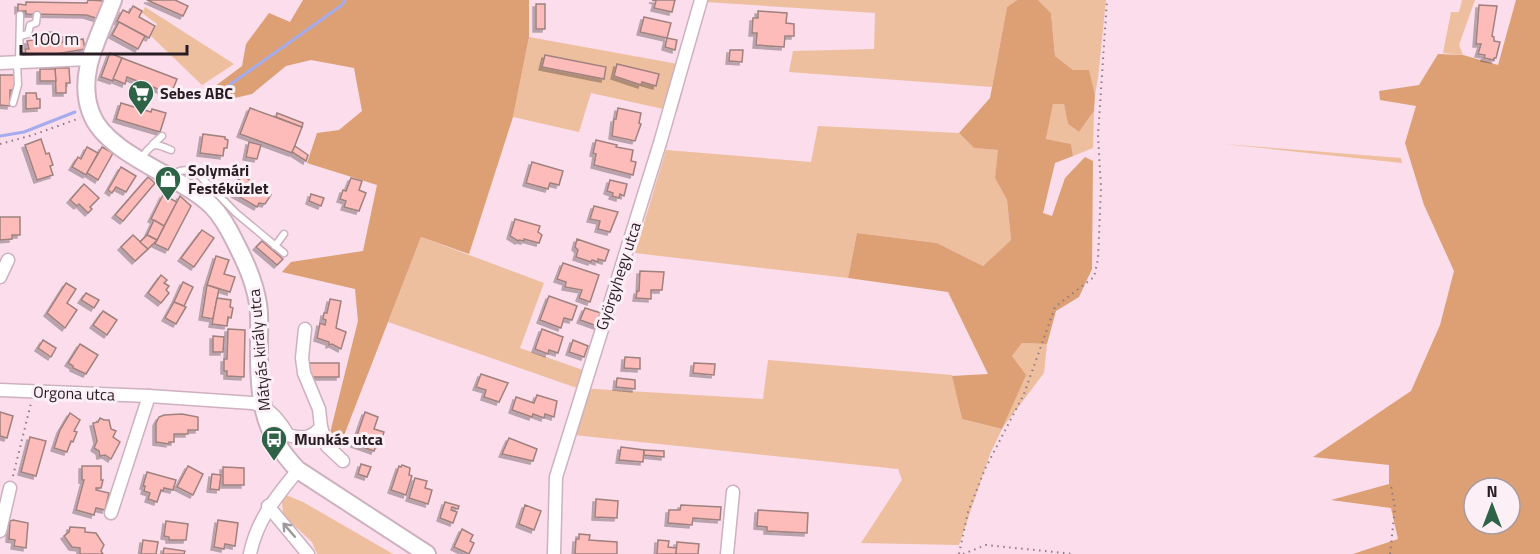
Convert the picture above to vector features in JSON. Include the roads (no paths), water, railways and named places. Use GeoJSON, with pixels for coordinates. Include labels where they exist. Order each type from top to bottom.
{"type":"FeatureCollection","features":[{"type":"Feature","properties":{"kind":"main road","name":"Mátyás király utca"},"geometry":{"type":"LineString","coordinates":[[113,0],[89,60],[86,90],[91,114],[108,137],[206,200],[229,229],[250,274],[259,314],[261,405],[275,443],[285,458],[298,470],[427,554]]}},
{"type":"Feature","properties":{"kind":"street","name":"Györgyhegy utca"},"geometry":{"type":"LineString","coordinates":[[554,554],[555,477],[660,143],[701,0]]}},
{"type":"Feature","properties":{"kind":"street"},"geometry":{"type":"LineString","coordinates":[[0,63],[89,60]]}},
{"type":"Feature","properties":{"kind":"street"},"geometry":{"type":"LineString","coordinates":[[0,277],[8,260]]}},
{"type":"Feature","properties":{"kind":"street"},"geometry":{"type":"LineString","coordinates":[[305,328],[303,373],[319,409],[321,427],[327,446],[343,461]]}},
{"type":"Feature","properties":{"kind":"street","name":"Orgona utca"},"geometry":{"type":"LineString","coordinates":[[0,390],[149,396],[261,405]]}},
{"type":"Feature","properties":{"kind":"street"},"geometry":{"type":"LineString","coordinates":[[111,513],[149,396]]}},
{"type":"Feature","properties":{"kind":"street"},"geometry":{"type":"LineString","coordinates":[[261,405],[281,423],[288,435],[303,439],[315,434],[321,427]]}},
{"type":"Feature","properties":{"kind":"street"},"geometry":{"type":"LineString","coordinates":[[250,554],[268,506],[298,470]]}},
{"type":"Feature","properties":{"kind":"street"},"geometry":{"type":"LineString","coordinates":[[0,531],[10,488]]}},
{"type":"Feature","properties":{"kind":"street"},"geometry":{"type":"LineString","coordinates":[[728,554],[733,492]]}},
{"type":"Feature","properties":{"kind":"street"},"geometry":{"type":"LineString","coordinates":[[268,506],[308,554]]}},
{"type":"Feature","properties":{"kind":"lane"},"geometry":{"type":"LineString","coordinates":[[14,104],[18,85],[20,15]]}},
{"type":"Feature","properties":{"kind":"lane"},"geometry":{"type":"LineString","coordinates":[[20,36],[28,34],[30,25],[36,23],[38,15]]}},
{"type":"Feature","properties":{"kind":"lane"},"geometry":{"type":"LineString","coordinates":[[141,160],[150,146],[162,136]]}},
{"type":"Feature","properties":{"kind":"lane"},"geometry":{"type":"LineString","coordinates":[[153,144],[171,150]]}},
{"type":"Feature","properties":{"kind":"lane"},"geometry":{"type":"LineString","coordinates":[[171,178],[177,171],[212,172]]}},
{"type":"Feature","properties":{"kind":"lane"},"geometry":{"type":"LineString","coordinates":[[192,171],[210,185],[236,213],[284,253]]}},
{"type":"Feature","properties":{"kind":"lane"},"geometry":{"type":"LineString","coordinates":[[275,246],[284,234]]}},
{"type":"Feature","properties":{"kind":"waterway"},"geometry":{"type":"LineString","coordinates":[[214,96],[342,5],[345,0]]}},
{"type":"Feature","properties":{"kind":"waterway"},"geometry":{"type":"LineString","coordinates":[[0,136],[24,132],[75,112]]}},
{"type":"Feature","properties":{"kind":"place","name":"Sebes ABC"},"geometry":{"type":"Point","coordinates":[141,116]}},
{"type":"Feature","properties":{"kind":"place","name":"Solymári Festéküzlet"},"geometry":{"type":"Point","coordinates":[168,202]}},
{"type":"Feature","properties":{"kind":"place","name":"Munkás utca"},"geometry":{"type":"Point","coordinates":[274,462]}}]}
